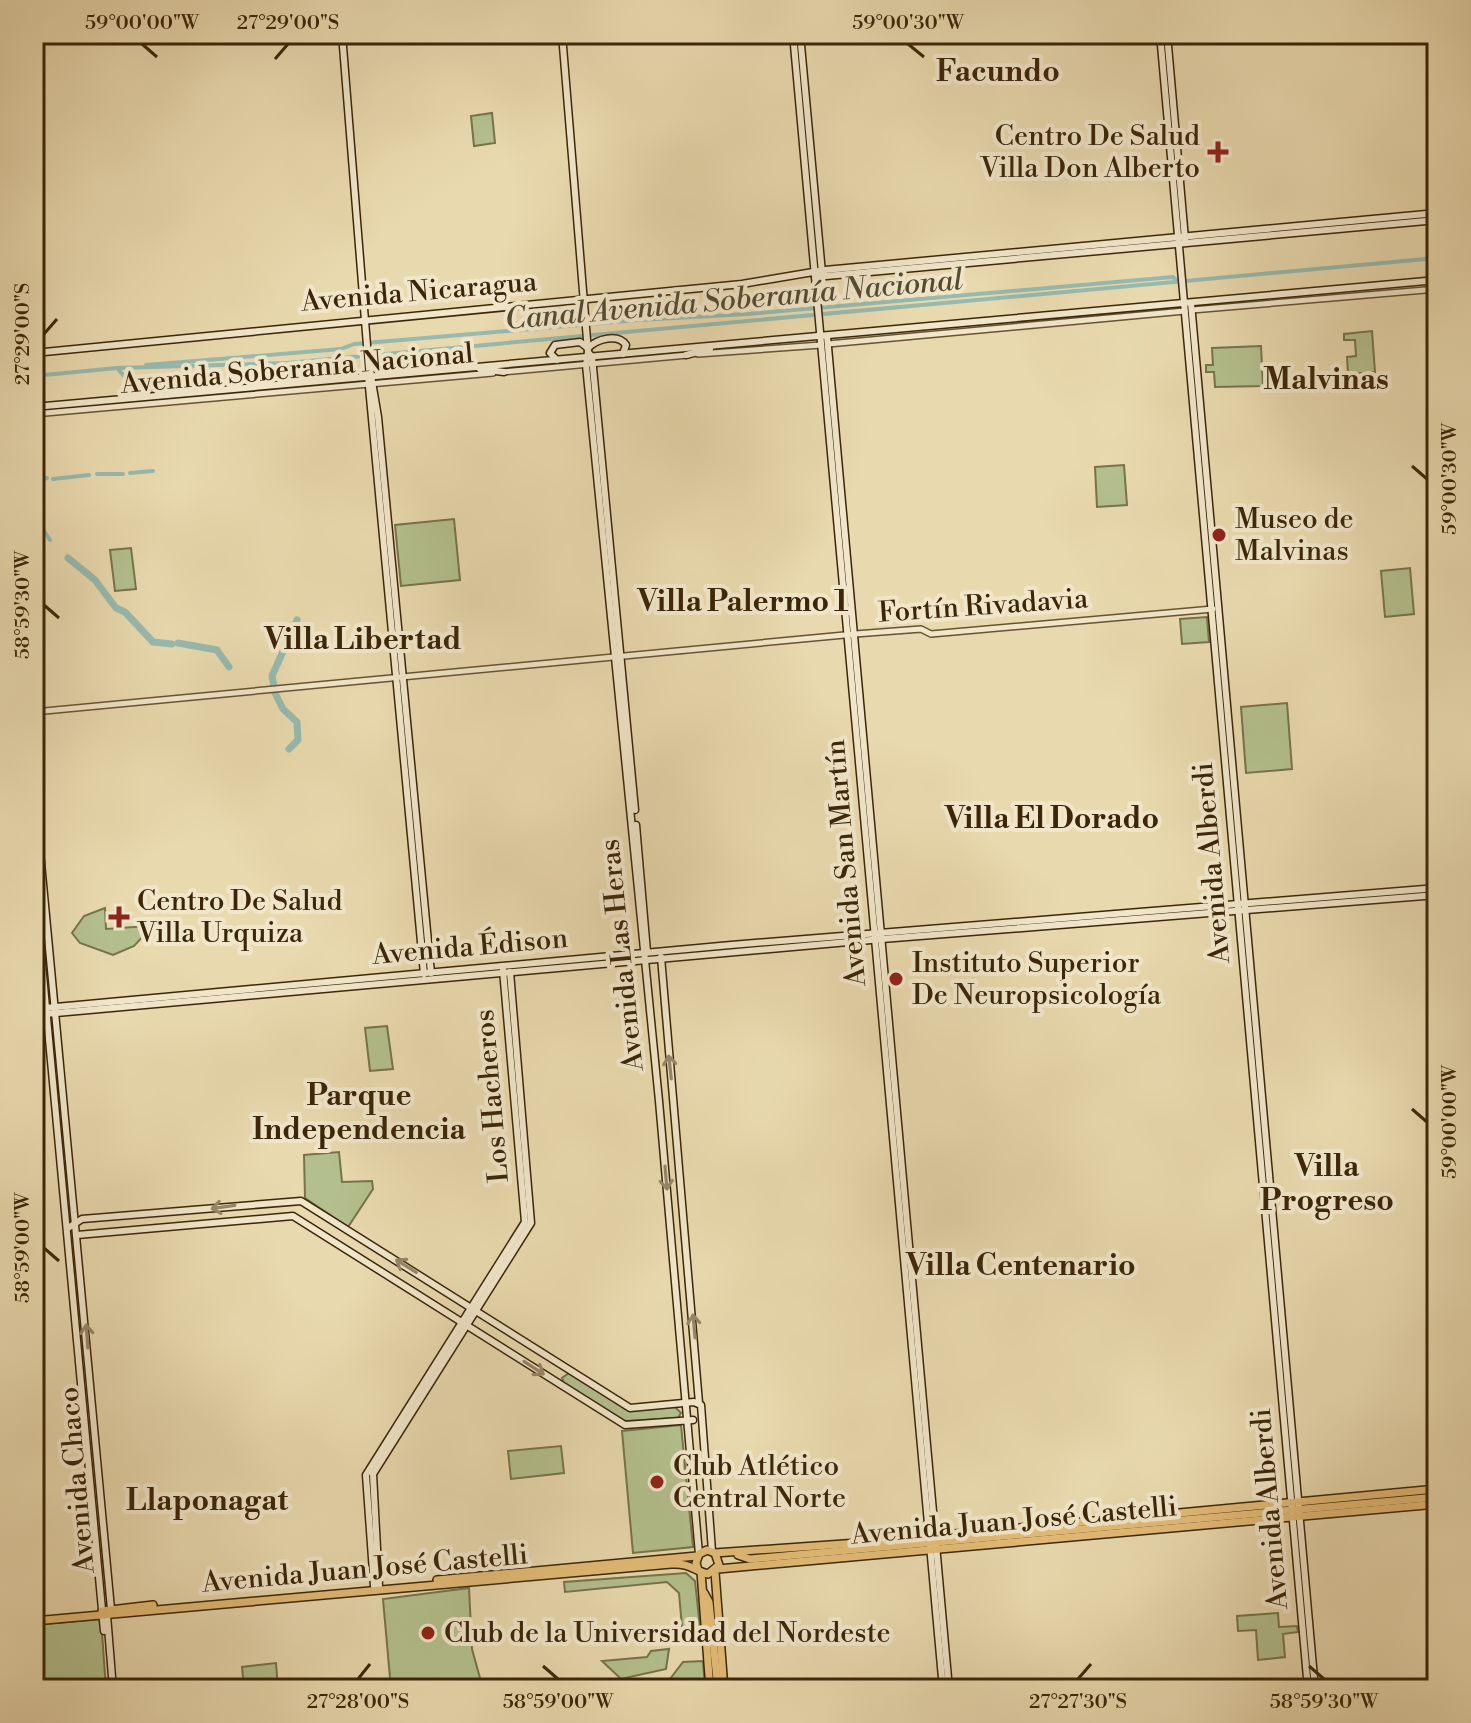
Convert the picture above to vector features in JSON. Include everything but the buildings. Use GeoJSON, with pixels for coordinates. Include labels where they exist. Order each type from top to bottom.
{"type":"FeatureCollection","features":[{"type":"Feature","properties":{"kind":"main road"},"geometry":{"type":"LineString","coordinates":[[342,34],[368,358],[428,977]]}},
{"type":"Feature","properties":{"kind":"main road","name":"Avenida Las Heras"},"geometry":{"type":"LineString","coordinates":[[562,34],[587,298],[585,316],[690,1412],[698,1555]]}},
{"type":"Feature","properties":{"kind":"main road","name":"Avenida San Martín"},"geometry":{"type":"LineString","coordinates":[[793,34],[816,274]]}},
{"type":"Feature","properties":{"kind":"main road","name":"Avenida San Martín"},"geometry":{"type":"LineString","coordinates":[[800,34],[818,319],[824,340],[855,634],[878,936]]}},
{"type":"Feature","properties":{"kind":"main road","name":"Avenida Alberdi"},"geometry":{"type":"LineString","coordinates":[[1160,34],[1181,242]]}},
{"type":"Feature","properties":{"kind":"main road","name":"Avenida Alberdi"},"geometry":{"type":"LineString","coordinates":[[1167,34],[1181,277],[1187,302],[1296,1510],[1315,1689]]}},
{"type":"Feature","properties":{"kind":"main road"},"geometry":{"type":"LineString","coordinates":[[1181,242],[1437,213]]}},
{"type":"Feature","properties":{"kind":"main road"},"geometry":{"type":"LineString","coordinates":[[1181,242],[1437,220]]}},
{"type":"Feature","properties":{"kind":"main road","name":"Avenida Nicaragua"},"geometry":{"type":"LineString","coordinates":[[34,353],[742,284],[816,274],[1181,242]]}},
{"type":"Feature","properties":{"kind":"main road","name":"Avenida Soberanía Nacional"},"geometry":{"type":"LineString","coordinates":[[34,407],[370,379],[589,355],[824,340],[1187,302],[1437,280]]}},
{"type":"Feature","properties":{"kind":"main road"},"geometry":{"type":"LineString","coordinates":[[558,360],[550,353],[555,345],[580,342],[589,355],[597,341],[620,339],[626,345],[623,354]]}},
{"type":"Feature","properties":{"kind":"main road","name":"Avenida San Martín"},"geometry":{"type":"LineString","coordinates":[[824,340],[847,635],[878,936],[946,1689]]}},
{"type":"Feature","properties":{"kind":"main road"},"geometry":{"type":"LineString","coordinates":[[686,355],[726,345]]}},
{"type":"Feature","properties":{"kind":"main road"},"geometry":{"type":"LineString","coordinates":[[467,368],[504,372]]}},
{"type":"Feature","properties":{"kind":"main road","name":"Avenida Chaco"},"geometry":{"type":"LineString","coordinates":[[34,788],[68,1228],[106,1612]]}},
{"type":"Feature","properties":{"kind":"main road","name":"Avenida Chaco"},"geometry":{"type":"LineString","coordinates":[[34,878],[78,1235],[111,1689]]}},
{"type":"Feature","properties":{"kind":"main road"},"geometry":{"type":"LineString","coordinates":[[1242,906],[1437,888]]}},
{"type":"Feature","properties":{"kind":"main road"},"geometry":{"type":"LineString","coordinates":[[1242,906],[1437,895]]}},
{"type":"Feature","properties":{"kind":"main road","name":"Avenida Édison"},"geometry":{"type":"LineString","coordinates":[[506,970],[645,952],[1242,906]]}},
{"type":"Feature","properties":{"kind":"main road","name":"Avenida Édison"},"geometry":{"type":"LineString","coordinates":[[34,1015],[506,970],[661,960],[878,936]]}},
{"type":"Feature","properties":{"kind":"main road","name":"Avenida Las Heras"},"geometry":{"type":"LineString","coordinates":[[660,951],[701,1405],[690,1412]]}},
{"type":"Feature","properties":{"kind":"main road","name":"Los Hacheros"},"geometry":{"type":"LineString","coordinates":[[474,1310],[528,1222],[506,970]]}},
{"type":"Feature","properties":{"kind":"main road","name":"Avenida Édison"},"geometry":{"type":"LineString","coordinates":[[34,1009],[51,1011]]}},
{"type":"Feature","properties":{"kind":"main road"},"geometry":{"type":"LineString","coordinates":[[690,1412],[630,1408],[301,1201],[76,1220],[68,1228],[78,1235],[293,1216],[625,1425],[690,1412],[701,1405]]}},
{"type":"Feature","properties":{"kind":"main road"},"geometry":{"type":"LineString","coordinates":[[377,1587],[372,1478],[474,1310]]}},
{"type":"Feature","properties":{"kind":"main road","name":"Avenida Las Heras"},"geometry":{"type":"LineString","coordinates":[[690,1412],[714,1552]]}},
{"type":"Feature","properties":{"kind":"main road"},"geometry":{"type":"LineString","coordinates":[[1296,1510],[1437,1489]]}},
{"type":"Feature","properties":{"kind":"main road"},"geometry":{"type":"LineString","coordinates":[[1296,1510],[1437,1497]]}},
{"type":"Feature","properties":{"kind":"main road"},"geometry":{"type":"LineString","coordinates":[[1296,1510],[1437,1504]]}},
{"type":"Feature","properties":{"kind":"main road","name":"Avenida Alberdi"},"geometry":{"type":"LineString","coordinates":[[1296,1510],[1308,1689]]}},
{"type":"Feature","properties":{"kind":"main road","name":"Avenida Juan José Castelli"},"geometry":{"type":"LineString","coordinates":[[732,1567],[750,1559],[1296,1510]]}},
{"type":"Feature","properties":{"kind":"main road","name":"Avenida Juan José Castelli"},"geometry":{"type":"LineString","coordinates":[[732,1554],[933,1542]]}},
{"type":"Feature","properties":{"kind":"main road","name":"Avenida Juan José Castelli"},"geometry":{"type":"LineString","coordinates":[[377,1587],[687,1563],[700,1571],[716,1570],[933,1542]]}},
{"type":"Feature","properties":{"kind":"main road"},"geometry":{"type":"LineString","coordinates":[[714,1552],[720,1560],[715,1588],[724,1689]]}},
{"type":"Feature","properties":{"kind":"main road","name":"Avenida Juan José Castelli"},"geometry":{"type":"LineString","coordinates":[[34,1619],[714,1552],[750,1559]]}},
{"type":"Feature","properties":{"kind":"main road"},"geometry":{"type":"LineString","coordinates":[[698,1555],[710,1689]]}},
{"type":"Feature","properties":{"kind":"main road"},"geometry":{"type":"LineString","coordinates":[[702,1588],[709,1602],[718,1689]]}},
{"type":"Feature","properties":{"kind":"main road"},"geometry":{"type":"LineString","coordinates":[[709,1602],[715,1588]]}},
{"type":"Feature","properties":{"kind":"street"},"geometry":{"type":"LineString","coordinates":[[1187,302],[1437,289]]}},
{"type":"Feature","properties":{"kind":"street","name":"Avenida Soberanía Nacional"},"geometry":{"type":"LineString","coordinates":[[34,414],[370,379],[504,372],[589,355],[686,355],[824,340]]}},
{"type":"Feature","properties":{"kind":"street","name":"Fortín Rivadavia"},"geometry":{"type":"LineString","coordinates":[[34,712],[855,634],[921,629],[931,634],[1215,608]]}},
{"type":"Feature","properties":{"kind":"green space"},"geometry":{"type":"Polygon","coordinates":[[[492,113],[495,143],[474,146],[471,116],[492,113]]]}},
{"type":"Feature","properties":{"kind":"green space"},"geometry":{"type":"Polygon","coordinates":[[[1372,331],[1375,372],[1348,374],[1347,357],[1356,356],[1355,340],[1344,340],[1344,334],[1372,331]]]}},
{"type":"Feature","properties":{"kind":"green space"},"geometry":{"type":"Polygon","coordinates":[[[1261,346],[1263,386],[1215,387],[1214,372],[1206,372],[1206,365],[1213,365],[1212,348],[1261,346]]]}},
{"type":"Feature","properties":{"kind":"green space"},"geometry":{"type":"Polygon","coordinates":[[[1124,465],[1127,505],[1097,507],[1095,467],[1124,465]]]}},
{"type":"Feature","properties":{"kind":"green space"},"geometry":{"type":"Polygon","coordinates":[[[454,519],[460,580],[401,586],[395,525],[454,519]]]}},
{"type":"Feature","properties":{"kind":"green space"},"geometry":{"type":"Polygon","coordinates":[[[131,548],[136,589],[115,591],[110,550],[131,548]]]}},
{"type":"Feature","properties":{"kind":"green space"},"geometry":{"type":"Polygon","coordinates":[[[1410,568],[1414,614],[1385,617],[1381,571],[1410,568]]]}},
{"type":"Feature","properties":{"kind":"green space"},"geometry":{"type":"Polygon","coordinates":[[[1207,617],[1209,642],[1182,644],[1180,619],[1207,617]]]}},
{"type":"Feature","properties":{"kind":"green space"},"geometry":{"type":"Polygon","coordinates":[[[1287,703],[1292,769],[1246,773],[1241,707],[1287,703]]]}},
{"type":"Feature","properties":{"kind":"green space"},"geometry":{"type":"Polygon","coordinates":[[[105,908],[106,929],[148,926],[149,930],[134,946],[113,955],[80,943],[72,933],[84,916],[105,908]]]}},
{"type":"Feature","properties":{"kind":"green space"},"geometry":{"type":"Polygon","coordinates":[[[387,1026],[393,1069],[370,1071],[365,1028],[387,1026]]]}},
{"type":"Feature","properties":{"kind":"green space"},"geometry":{"type":"Polygon","coordinates":[[[339,1152],[342,1182],[372,1181],[373,1189],[348,1227],[305,1198],[304,1155],[339,1152]]]}},
{"type":"Feature","properties":{"kind":"green space"},"geometry":{"type":"Polygon","coordinates":[[[569,1373],[629,1411],[675,1407],[681,1413],[678,1418],[624,1421],[564,1384],[562,1378],[569,1373]]]}},
{"type":"Feature","properties":{"kind":"green space","name":"Club Atlético Central Norte"},"geometry":{"type":"Polygon","coordinates":[[[681,1425],[693,1547],[633,1553],[622,1431],[681,1425]]]}},
{"type":"Feature","properties":{"kind":"green space"},"geometry":{"type":"Polygon","coordinates":[[[561,1446],[564,1473],[511,1479],[508,1451],[561,1446]]]}},
{"type":"Feature","properties":{"kind":"green space"},"geometry":{"type":"Polygon","coordinates":[[[686,1573],[695,1581],[701,1637],[683,1639],[679,1593],[667,1582],[565,1592],[564,1582],[686,1573]]]}},
{"type":"Feature","properties":{"kind":"green space","name":"Club de la Universidad del Nordeste"},"geometry":{"type":"Polygon","coordinates":[[[469,1588],[472,1649],[483,1689],[391,1689],[383,1599],[469,1588]]]}},
{"type":"Feature","properties":{"kind":"green space"},"geometry":{"type":"Polygon","coordinates":[[[1278,1613],[1279,1627],[1297,1626],[1298,1632],[1283,1634],[1285,1657],[1258,1660],[1256,1630],[1238,1631],[1237,1616],[1278,1613]]]}},
{"type":"Feature","properties":{"kind":"green space"},"geometry":{"type":"Polygon","coordinates":[[[101,1619],[106,1689],[34,1689],[34,1625],[101,1619]]]}},
{"type":"Feature","properties":{"kind":"green space"},"geometry":{"type":"Polygon","coordinates":[[[669,1649],[666,1669],[621,1679],[602,1661],[647,1657],[651,1651],[669,1649]]]}},
{"type":"Feature","properties":{"kind":"green space"},"geometry":{"type":"Polygon","coordinates":[[[703,1661],[705,1689],[671,1689],[670,1679],[683,1662],[703,1661]]]}},
{"type":"Feature","properties":{"kind":"green space"},"geometry":{"type":"Polygon","coordinates":[[[276,1663],[278,1689],[244,1689],[242,1667],[276,1663]]]}},
{"type":"Feature","properties":{"kind":"waterway","name":"Canal Avenida Soberanía Nacional"},"geometry":{"type":"LineString","coordinates":[[34,376],[117,368],[287,363],[1437,258]]}},
{"type":"Feature","properties":{"kind":"waterway"},"geometry":{"type":"LineString","coordinates":[[146,365],[637,320],[748,314],[1173,277],[1177,281]]}},
{"type":"Feature","properties":{"kind":"waterway"},"geometry":{"type":"LineString","coordinates":[[117,368],[130,383],[152,391]]}},
{"type":"Feature","properties":{"kind":"waterway"},"geometry":{"type":"LineString","coordinates":[[130,473],[153,471]]}},
{"type":"Feature","properties":{"kind":"waterway"},"geometry":{"type":"LineString","coordinates":[[97,474],[123,474]]}},
{"type":"Feature","properties":{"kind":"waterway"},"geometry":{"type":"LineString","coordinates":[[53,479],[89,475]]}},
{"type":"Feature","properties":{"kind":"waterway"},"geometry":{"type":"LineString","coordinates":[[34,482],[47,478]]}},
{"type":"Feature","properties":{"kind":"waterway"},"geometry":{"type":"LineString","coordinates":[[34,516],[50,540]]}},
{"type":"Feature","properties":{"kind":"waterway"},"geometry":{"type":"LineString","coordinates":[[68,558],[95,580],[116,608],[125,612],[153,642],[172,644]]}},
{"type":"Feature","properties":{"kind":"waterway"},"geometry":{"type":"LineString","coordinates":[[274,686],[272,676],[297,620]]}},
{"type":"Feature","properties":{"kind":"waterway"},"geometry":{"type":"LineString","coordinates":[[178,643],[217,650],[229,667]]}},
{"type":"Feature","properties":{"kind":"waterway"},"geometry":{"type":"LineString","coordinates":[[275,693],[283,709],[297,722],[298,740],[289,749]]}},
{"type":"Feature","properties":{"kind":"place","name":"Centro De Salud Villa Don Alberto"},"geometry":{"type":"Point","coordinates":[1218,152]}},
{"type":"Feature","properties":{"kind":"place","name":"Museo de Malvinas"},"geometry":{"type":"Point","coordinates":[1219,535]}},
{"type":"Feature","properties":{"kind":"place","name":"Centro De Salud Villa Urquiza"},"geometry":{"type":"Point","coordinates":[119,917]}},
{"type":"Feature","properties":{"kind":"place","name":"Instituto Superior De Neuropsicología"},"geometry":{"type":"Point","coordinates":[896,979]}},
{"type":"Feature","properties":{"kind":"place","name":"Club Atlético Central Norte"},"geometry":{"type":"Point","coordinates":[657,1482]}},
{"type":"Feature","properties":{"kind":"place","name":"Club de la Universidad del Nordeste"},"geometry":{"type":"Point","coordinates":[428,1633]}},
{"type":"Feature","properties":{"kind":"district","name":"Facundo"},"geometry":{"type":"Point","coordinates":[998,72]}},
{"type":"Feature","properties":{"kind":"district","name":"Malvinas"},"geometry":{"type":"Point","coordinates":[1326,380]}},
{"type":"Feature","properties":{"kind":"district","name":"Villa Palermo 1"},"geometry":{"type":"Point","coordinates":[743,602]}},
{"type":"Feature","properties":{"kind":"district","name":"Villa Libertad"},"geometry":{"type":"Point","coordinates":[363,640]}},
{"type":"Feature","properties":{"kind":"district","name":"Villa El Dorado"},"geometry":{"type":"Point","coordinates":[1052,819]}},
{"type":"Feature","properties":{"kind":"district","name":"Parque Independencia"},"geometry":{"type":"Point","coordinates":[359,1113]}},
{"type":"Feature","properties":{"kind":"district","name":"Villa Progreso"},"geometry":{"type":"Point","coordinates":[1327,1184]}},
{"type":"Feature","properties":{"kind":"district","name":"Villa Centenario"},"geometry":{"type":"Point","coordinates":[1021,1266]}},
{"type":"Feature","properties":{"kind":"district","name":"Llaponagat"},"geometry":{"type":"Point","coordinates":[207,1501]}}]}
